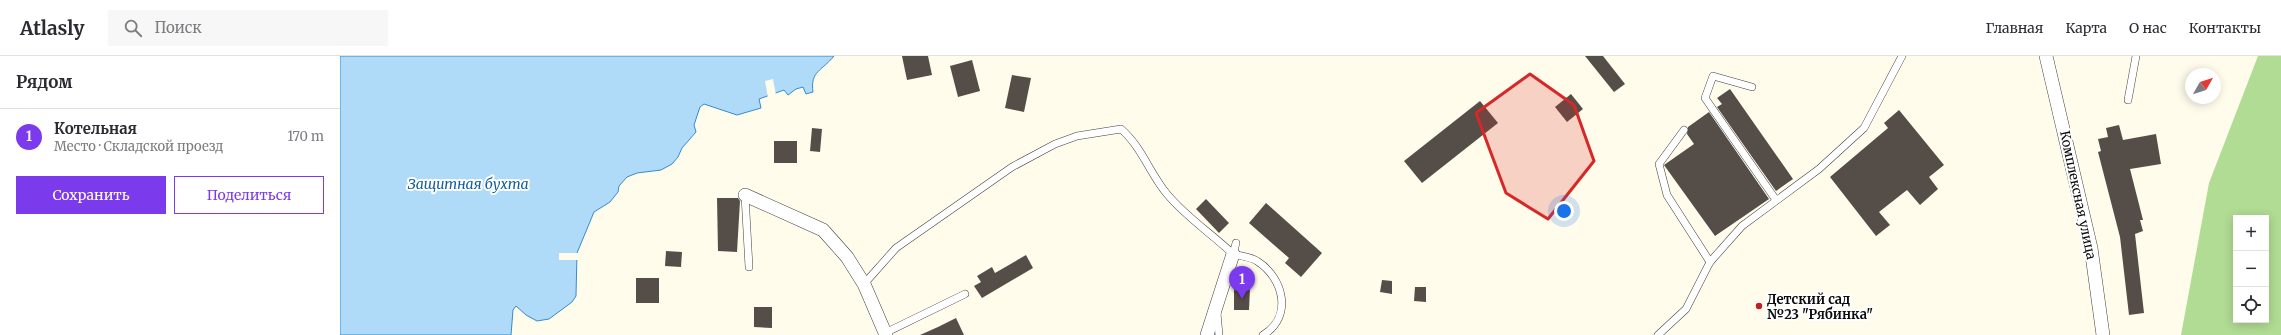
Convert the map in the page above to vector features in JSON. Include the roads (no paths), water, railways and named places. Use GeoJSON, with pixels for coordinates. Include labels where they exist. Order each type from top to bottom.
{"type":"FeatureCollection","features":[{"type":"Feature","properties":{"kind":"street","name":"Комплексная улица"},"geometry":{"type":"LineString","coordinates":[[2046,56],[2091,248],[2103,335]]}},
{"type":"Feature","properties":{"kind":"street"},"geometry":{"type":"LineString","coordinates":[[745,195],[822,230],[847,257],[864,284],[886,334]]}},
{"type":"Feature","properties":{"kind":"street"},"geometry":{"type":"LineString","coordinates":[[1208,335],[1235,249]]}},
{"type":"Feature","properties":{"kind":"lane"},"geometry":{"type":"LineString","coordinates":[[1658,335],[1686,309],[1710,262],[1742,226],[1819,169],[1864,128],[1902,56]]}},
{"type":"Feature","properties":{"kind":"lane"},"geometry":{"type":"LineString","coordinates":[[2128,100],[2136,56]]}},
{"type":"Feature","properties":{"kind":"lane"},"geometry":{"type":"LineString","coordinates":[[1752,87],[1713,76],[1705,98],[1776,200]]}},
{"type":"Feature","properties":{"kind":"lane"},"geometry":{"type":"LineString","coordinates":[[864,284],[896,248],[1012,167],[1055,144],[1077,136],[1121,129],[1130,137],[1167,194],[1235,249],[1256,260],[1270,271],[1277,280],[1282,306],[1279,319],[1273,329],[1263,335]]}},
{"type":"Feature","properties":{"kind":"lane"},"geometry":{"type":"LineString","coordinates":[[1684,130],[1659,164],[1667,195],[1710,262]]}},
{"type":"Feature","properties":{"kind":"lane"},"geometry":{"type":"LineString","coordinates":[[745,195],[749,267]]}},
{"type":"Feature","properties":{"kind":"lane"},"geometry":{"type":"LineString","coordinates":[[886,334],[965,294]]}},
{"type":"Feature","properties":{"kind":"lane"},"geometry":{"type":"LineString","coordinates":[[1217,307],[1219,335]]}},
{"type":"Feature","properties":{"kind":"water","name":"Защитная бухта"},"geometry":{"type":"Polygon","coordinates":[[[340,56],[834,56],[815,75],[813,80],[813,92],[806,94],[803,87],[796,89],[788,95],[784,90],[759,99],[761,108],[737,115],[704,104],[700,107],[694,125],[696,132],[682,148],[678,157],[672,164],[661,170],[637,173],[627,177],[619,186],[618,192],[610,202],[594,212],[577,253],[576,296],[572,302],[549,319],[537,321],[526,315],[516,306],[513,310],[511,335],[340,335],[340,56]]]}},
{"type":"Feature","properties":{"kind":"place","name":"Котельная"},"geometry":{"type":"Point","coordinates":[1242,299]}},
{"type":"Feature","properties":{"kind":"place","name":"Детский сад №23 \"Рябинка\""},"geometry":{"type":"Point","coordinates":[1759,306]}}]}
